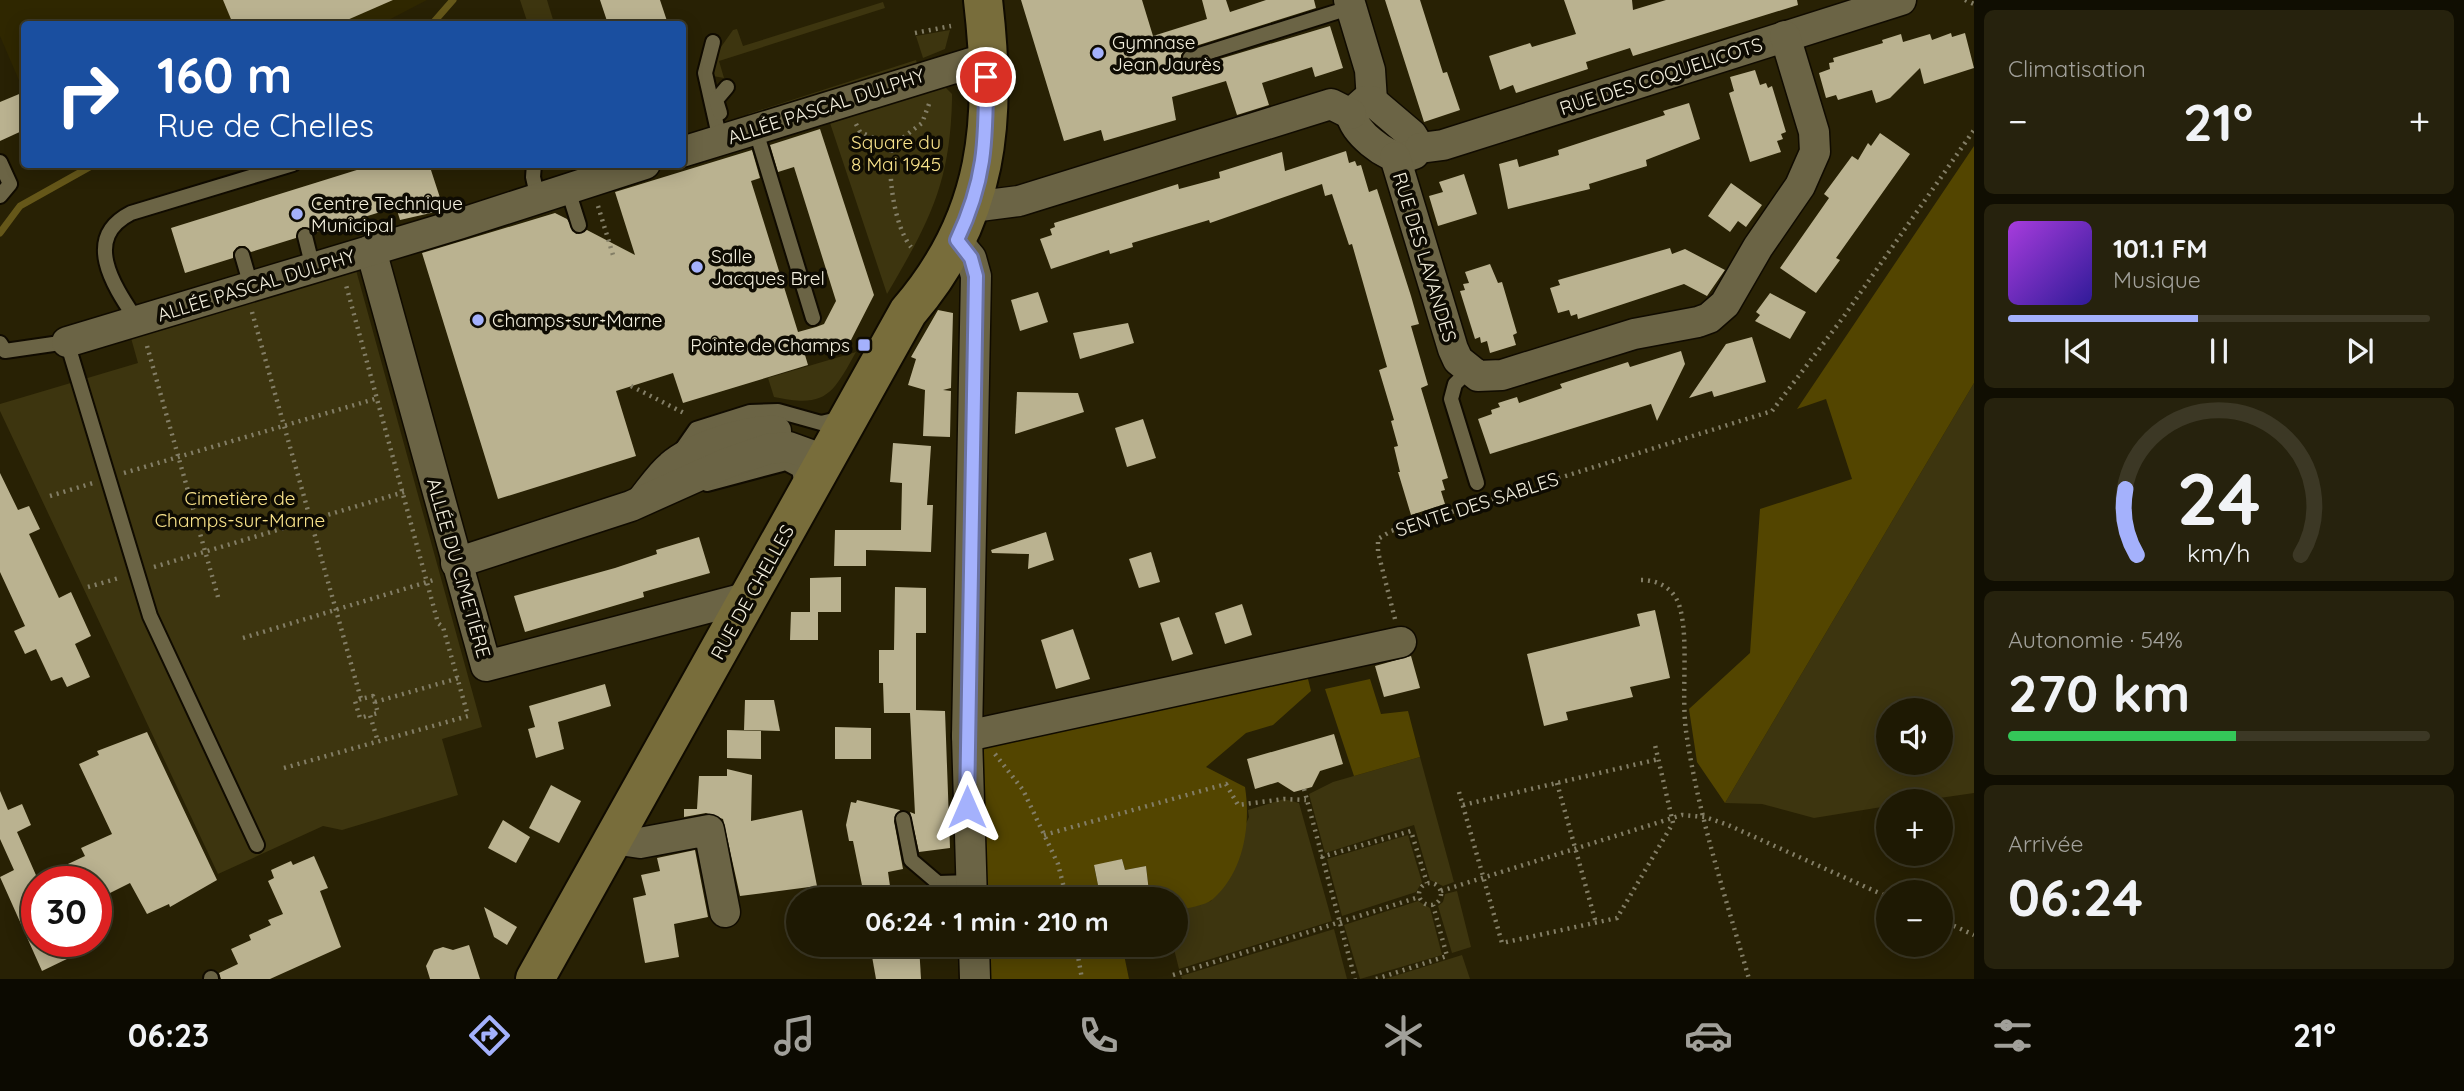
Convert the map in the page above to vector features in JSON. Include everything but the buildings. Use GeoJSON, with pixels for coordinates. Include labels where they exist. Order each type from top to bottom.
{"type":"FeatureCollection","features":[{"type":"Feature","properties":{"kind":"main road","name":"RUE DE CHELLES"},"geometry":{"type":"LineString","coordinates":[[535,979],[908,312],[932,285],[964,224],[979,187],[986,134],[983,0]]}},
{"type":"Feature","properties":{"kind":"main road"},"geometry":{"type":"LineString","coordinates":[[908,312],[921,276],[953,213],[963,181],[972,129],[971,62],[966,24],[954,13]]}},
{"type":"Feature","properties":{"kind":"street","name":"RUE DES COQUELICOTS"},"geometry":{"type":"LineString","coordinates":[[1407,152],[1443,145],[1902,0]]}},
{"type":"Feature","properties":{"kind":"street"},"geometry":{"type":"LineString","coordinates":[[1351,4],[1370,70],[1362,108]]}},
{"type":"Feature","properties":{"kind":"street"},"geometry":{"type":"LineString","coordinates":[[1468,371],[1478,376],[1502,375],[1634,334],[1709,318],[1726,304],[1758,247],[1800,186],[1815,152],[1814,132],[1785,36]]}},
{"type":"Feature","properties":{"kind":"street","name":"ALLÉE PASCAL DULPHY"},"geometry":{"type":"LineString","coordinates":[[686,151],[971,62]]}},
{"type":"Feature","properties":{"kind":"street"},"geometry":{"type":"LineString","coordinates":[[972,887],[976,276],[964,224],[1018,201],[1331,104],[1362,108],[1412,135],[1407,152]]}},
{"type":"Feature","properties":{"kind":"street","name":"RUE DES LAVANDES"},"geometry":{"type":"LineString","coordinates":[[1407,152],[1453,349],[1468,371]]}},
{"type":"Feature","properties":{"kind":"street","name":"ALLÉE PASCAL DULPHY"},"geometry":{"type":"LineString","coordinates":[[67,342],[142,333],[248,288],[633,168]]}},
{"type":"Feature","properties":{"kind":"street","name":"ALLÉE DU CIMETIÈRE"},"geometry":{"type":"LineString","coordinates":[[371,250],[486,666],[749,597]]}},
{"type":"Feature","properties":{"kind":"street"},"geometry":{"type":"LineString","coordinates":[[456,563],[639,503],[674,477],[780,446],[836,439]]}},
{"type":"Feature","properties":{"kind":"street"},"geometry":{"type":"LineString","coordinates":[[975,735],[1401,642]]}},
{"type":"Feature","properties":{"kind":"street"},"geometry":{"type":"LineString","coordinates":[[613,839],[640,844],[709,830],[724,912]]}},
{"type":"Feature","properties":{"kind":"street"},"geometry":{"type":"LineString","coordinates":[[974,957],[975,979]]}},
{"type":"Feature","properties":{"kind":"lane"},"geometry":{"type":"LineString","coordinates":[[1190,58],[1351,4]]}},
{"type":"Feature","properties":{"kind":"lane"},"geometry":{"type":"LineString","coordinates":[[713,41],[705,73],[813,318]]}},
{"type":"Feature","properties":{"kind":"lane"},"geometry":{"type":"LineString","coordinates":[[727,87],[716,100],[734,135]]}},
{"type":"Feature","properties":{"kind":"lane"},"geometry":{"type":"LineString","coordinates":[[0,162],[10,184],[0,196]]}},
{"type":"Feature","properties":{"kind":"lane"},"geometry":{"type":"LineString","coordinates":[[142,333],[114,285],[107,265],[108,237],[117,222],[131,213],[280,168]]}},
{"type":"Feature","properties":{"kind":"lane"},"geometry":{"type":"LineString","coordinates":[[534,168],[538,199]]}},
{"type":"Feature","properties":{"kind":"lane"},"geometry":{"type":"LineString","coordinates":[[568,190],[579,225]]}},
{"type":"Feature","properties":{"kind":"lane"},"geometry":{"type":"LineString","coordinates":[[304,236],[313,268]]}},
{"type":"Feature","properties":{"kind":"lane"},"geometry":{"type":"LineString","coordinates":[[242,255],[248,288]]}},
{"type":"Feature","properties":{"kind":"lane"},"geometry":{"type":"LineString","coordinates":[[0,342],[5,351],[67,342],[150,617],[257,845]]}},
{"type":"Feature","properties":{"kind":"lane"},"geometry":{"type":"LineString","coordinates":[[1468,371],[1455,384],[1451,398],[1477,483]]}},
{"type":"Feature","properties":{"kind":"lane"},"geometry":{"type":"LineString","coordinates":[[802,503],[802,478],[799,470],[786,463],[722,482],[674,477],[696,429],[750,412],[778,411],[821,423],[836,439]]}},
{"type":"Feature","properties":{"kind":"lane"},"geometry":{"type":"LineString","coordinates":[[903,819],[911,860],[938,883],[955,887]]}},
{"type":"Feature","properties":{"kind":"path"},"geometry":{"type":"LineString","coordinates":[[1965,0],[1974,4]]}},
{"type":"Feature","properties":{"kind":"path"},"geometry":{"type":"LineString","coordinates":[[915,33],[954,13]]}},
{"type":"Feature","properties":{"kind":"path"},"geometry":{"type":"LineString","coordinates":[[852,117],[860,132],[892,146],[890,181],[903,237],[911,247]]}},
{"type":"Feature","properties":{"kind":"path","name":"SENTE DES SABLES"},"geometry":{"type":"LineString","coordinates":[[1401,642],[1378,552],[1378,539],[1391,531],[1772,411],[1843,319],[1974,130]]}},
{"type":"Feature","properties":{"kind":"path"},"geometry":{"type":"LineString","coordinates":[[597,204],[613,255]]}},
{"type":"Feature","properties":{"kind":"path"},"geometry":{"type":"LineString","coordinates":[[285,768],[468,716],[427,582],[345,284]]}},
{"type":"Feature","properties":{"kind":"path"},"geometry":{"type":"LineString","coordinates":[[248,288],[361,699]]}},
{"type":"Feature","properties":{"kind":"path"},"geometry":{"type":"LineString","coordinates":[[142,333],[218,597]]}},
{"type":"Feature","properties":{"kind":"path"},"geometry":{"type":"LineString","coordinates":[[631,386],[691,416]]}},
{"type":"Feature","properties":{"kind":"path"},"geometry":{"type":"LineString","coordinates":[[50,496],[409,389]]}},
{"type":"Feature","properties":{"kind":"path"},"geometry":{"type":"LineString","coordinates":[[88,587],[435,484]]}},
{"type":"Feature","properties":{"kind":"path"},"geometry":{"type":"LineString","coordinates":[[243,638],[427,582],[440,577],[456,563]]}},
{"type":"Feature","properties":{"kind":"path"},"geometry":{"type":"LineString","coordinates":[[1640,580],[1655,580],[1665,586],[1680,607],[1685,727],[1705,817],[1749,979]]}},
{"type":"Feature","properties":{"kind":"path"},"geometry":{"type":"LineString","coordinates":[[375,702],[457,678],[486,666]]}},
{"type":"Feature","properties":{"kind":"path"},"geometry":{"type":"LineString","coordinates":[[373,696],[375,702],[378,713],[360,718],[355,701],[373,696]]}},
{"type":"Feature","properties":{"kind":"path"},"geometry":{"type":"LineString","coordinates":[[370,715],[377,742]]}},
{"type":"Feature","properties":{"kind":"path"},"geometry":{"type":"LineString","coordinates":[[975,735],[1023,790],[1058,864],[1064,887]]}},
{"type":"Feature","properties":{"kind":"path"},"geometry":{"type":"LineString","coordinates":[[1459,792],[1502,943],[1617,918],[1673,823],[1655,745]]}},
{"type":"Feature","properties":{"kind":"path"},"geometry":{"type":"LineString","coordinates":[[1463,806],[1658,760]]}},
{"type":"Feature","properties":{"kind":"path"},"geometry":{"type":"LineString","coordinates":[[1557,783],[1596,923]]}},
{"type":"Feature","properties":{"kind":"path"},"geometry":{"type":"LineString","coordinates":[[1044,835],[1226,784],[1238,805],[1284,799],[1306,800]]}},
{"type":"Feature","properties":{"kind":"path"},"geometry":{"type":"LineString","coordinates":[[1304,789],[1355,979]]}},
{"type":"Feature","properties":{"kind":"path"},"geometry":{"type":"LineString","coordinates":[[1441,891],[1682,814],[1705,817],[1876,892]]}},
{"type":"Feature","properties":{"kind":"path"},"geometry":{"type":"LineString","coordinates":[[1321,857],[1411,831],[1427,883]]}},
{"type":"Feature","properties":{"kind":"path"},"geometry":{"type":"LineString","coordinates":[[1427,883],[1434,884],[1441,891],[1441,898],[1433,905]]}},
{"type":"Feature","properties":{"kind":"path"},"geometry":{"type":"LineString","coordinates":[[1427,883],[1420,890],[1419,897],[1423,903],[1433,905]]}},
{"type":"Feature","properties":{"kind":"path"},"geometry":{"type":"LineString","coordinates":[[1173,975],[1419,897]]}},
{"type":"Feature","properties":{"kind":"path"},"geometry":{"type":"LineString","coordinates":[[1376,979],[1447,956],[1433,905]]}},
{"type":"Feature","properties":{"kind":"path"},"geometry":{"type":"LineString","coordinates":[[1953,925],[1974,935]]}},
{"type":"Feature","properties":{"kind":"path"},"geometry":{"type":"LineString","coordinates":[[1078,957],[1082,979]]}},
{"type":"Feature","properties":{"kind":"shaded area"},"geometry":{"type":"Polygon","coordinates":[[[0,0],[427,0],[387,21],[21,21],[21,85],[0,36],[0,0]]]}},
{"type":"Feature","properties":{"kind":"shaded area"},"geometry":{"type":"Polygon","coordinates":[[[1974,146],[1974,383],[1725,803],[1697,762],[1689,709],[1750,653],[1760,509],[1852,479],[1826,399],[1797,409],[1974,146]]]}},
{"type":"Feature","properties":{"kind":"shaded area"},"geometry":{"type":"Polygon","coordinates":[[[1304,663],[1311,691],[1273,725],[1246,733],[1206,767],[1245,787],[1246,832],[1238,862],[1224,888],[1210,901],[1188,908],[1188,887],[1149,887],[1146,866],[1125,870],[1122,859],[1094,866],[1098,887],[986,887],[982,735],[1304,663]]]}},
{"type":"Feature","properties":{"kind":"shaded area"},"geometry":{"type":"Polygon","coordinates":[[[1370,679],[1381,714],[1408,711],[1420,757],[1354,776],[1325,689],[1370,679]]]}},
{"type":"Feature","properties":{"kind":"shaded area"},"geometry":{"type":"Polygon","coordinates":[[[987,957],[1124,957],[1129,979],[988,979],[987,957]]]}},
{"type":"Feature","properties":{"kind":"green space"},"geometry":{"type":"Polygon","coordinates":[[[520,0],[547,0],[553,21],[527,21],[520,0]]]}},
{"type":"Feature","properties":{"kind":"green space"},"geometry":{"type":"Polygon","coordinates":[[[883,2],[885,8],[719,61],[724,78],[713,76],[716,54],[733,30],[737,29],[743,46],[883,2]]]}},
{"type":"Feature","properties":{"kind":"green space"},"geometry":{"type":"Polygon","coordinates":[[[950,30],[945,49],[923,58],[916,36],[950,30]]]}},
{"type":"Feature","properties":{"kind":"green space"},"geometry":{"type":"Polygon","coordinates":[[[916,60],[918,67],[750,120],[748,114],[916,60]]]}},
{"type":"Feature","properties":{"kind":"green space","name":"Square du 8 Mai 1945"},"geometry":{"type":"Polygon","coordinates":[[[944,86],[952,94],[952,100],[942,179],[915,245],[887,294],[829,120],[944,86]]]}},
{"type":"Feature","properties":{"kind":"green space","name":"Cimetière de Champs-sur-Marne"},"geometry":{"type":"Polygon","coordinates":[[[356,270],[482,727],[442,739],[458,795],[342,830],[323,826],[218,874],[0,411],[0,404],[138,363],[131,338],[356,270]]]}},
{"type":"Feature","properties":{"kind":"green space"},"geometry":{"type":"Polygon","coordinates":[[[856,352],[840,379],[826,395],[805,401],[774,397],[768,378],[856,352]]]}},
{"type":"Feature","properties":{"kind":"green space"},"geometry":{"type":"Polygon","coordinates":[[[1974,383],[1974,793],[1953,796],[1953,789],[1876,789],[1876,808],[1814,818],[1762,804],[1725,803],[1974,383]]]}},
{"type":"Feature","properties":{"kind":"green space"},"geometry":{"type":"Polygon","coordinates":[[[1420,757],[1454,882],[1443,886],[1430,880],[1414,825],[1325,853],[1309,794],[1333,782],[1420,757]]]}},
{"type":"Feature","properties":{"kind":"green space"},"geometry":{"type":"Polygon","coordinates":[[[1284,799],[1299,803],[1332,921],[1179,969],[1176,957],[1188,957],[1188,908],[1211,901],[1249,817],[1248,810],[1284,799]]]}},
{"type":"Feature","properties":{"kind":"green space"},"geometry":{"type":"Polygon","coordinates":[[[1408,835],[1422,882],[1416,892],[1342,916],[1327,859],[1408,835]]]}},
{"type":"Feature","properties":{"kind":"green space"},"geometry":{"type":"Polygon","coordinates":[[[1457,891],[1471,947],[1452,953],[1438,906],[1443,902],[1445,894],[1457,891]]]}},
{"type":"Feature","properties":{"kind":"green space"},"geometry":{"type":"Polygon","coordinates":[[[1418,901],[1430,908],[1442,955],[1360,979],[1344,925],[1418,901]]]}},
{"type":"Feature","properties":{"kind":"green space"},"geometry":{"type":"Polygon","coordinates":[[[1334,929],[1347,979],[1182,979],[1181,976],[1334,929]]]}},
{"type":"Feature","properties":{"kind":"green space"},"geometry":{"type":"Polygon","coordinates":[[[1462,955],[1470,979],[1385,979],[1462,955]]]}},
{"type":"Feature","properties":{"kind":"waterway"},"geometry":{"type":"LineString","coordinates":[[435,21],[453,0]]}},
{"type":"Feature","properties":{"kind":"waterway"},"geometry":{"type":"LineString","coordinates":[[0,233],[20,206],[88,168]]}},
{"type":"Feature","properties":{"kind":"place","name":"Gymnase Jean Jaurès"},"geometry":{"type":"Point","coordinates":[1098,53]}},
{"type":"Feature","properties":{"kind":"place","name":"Centre Technique Municipal"},"geometry":{"type":"Point","coordinates":[297,214]}},
{"type":"Feature","properties":{"kind":"place","name":"Salle Jacques Brel"},"geometry":{"type":"Point","coordinates":[697,267]}},
{"type":"Feature","properties":{"kind":"place","name":"Champs-sur-Marne"},"geometry":{"type":"Point","coordinates":[478,320]}},
{"type":"Feature","properties":{"kind":"place","name":"Pointe de Champs"},"geometry":{"type":"Point","coordinates":[864,345]}},
{"type":"Feature","properties":{"kind":"route"},"geometry":{"type":"LineString","coordinates":[[967,807],[968,618],[976,276],[971,258],[957,240],[979,187],[986,134],[986,77]]}}]}
